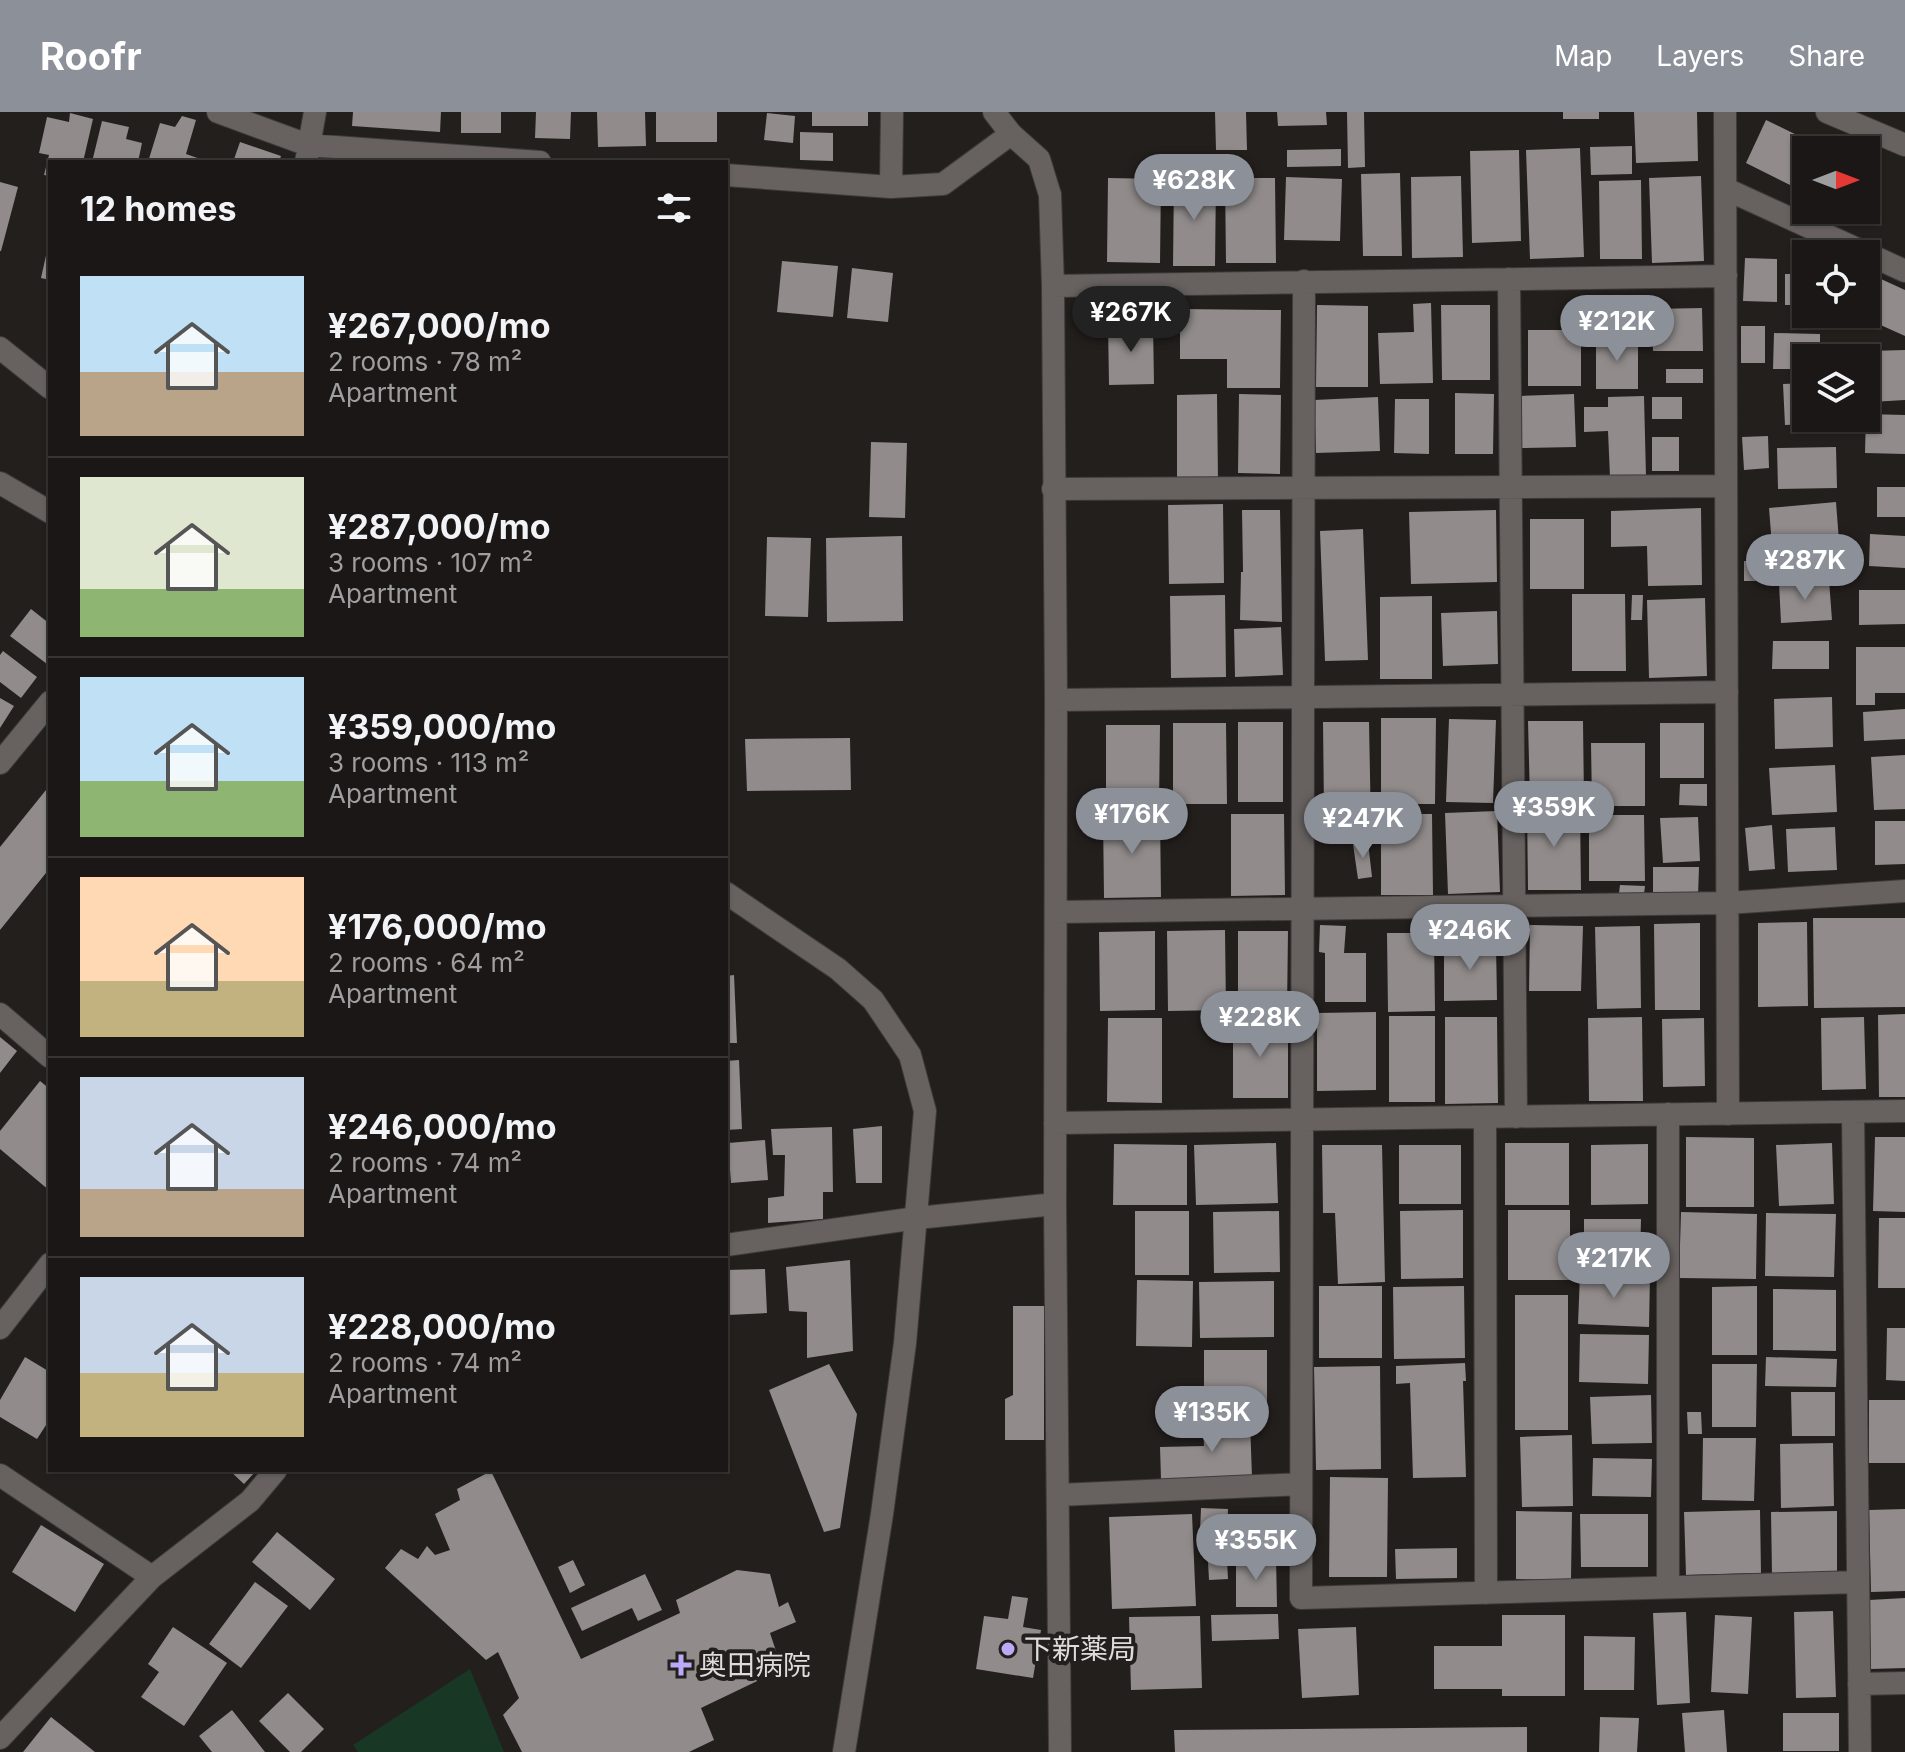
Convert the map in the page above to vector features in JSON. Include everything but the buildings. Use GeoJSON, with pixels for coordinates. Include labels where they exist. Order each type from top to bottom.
{"type":"FeatureCollection","features":[{"type":"Feature","properties":{"kind":"street"},"geometry":{"type":"LineString","coordinates":[[218,112],[307,154],[482,160]]}},
{"type":"Feature","properties":{"kind":"street"},"geometry":{"type":"LineString","coordinates":[[307,154],[315,112]]}},
{"type":"Feature","properties":{"kind":"street"},"geometry":{"type":"LineString","coordinates":[[891,187],[892,112]]}},
{"type":"Feature","properties":{"kind":"street"},"geometry":{"type":"LineString","coordinates":[[994,112],[1011,134],[1039,159],[1050,195],[1056,700],[1055,1204],[1060,1752]]}},
{"type":"Feature","properties":{"kind":"street"},"geometry":{"type":"LineString","coordinates":[[1725,112],[1728,1114]]}},
{"type":"Feature","properties":{"kind":"street"},"geometry":{"type":"LineString","coordinates":[[1827,112],[1905,145]]}},
{"type":"Feature","properties":{"kind":"street"},"geometry":{"type":"LineString","coordinates":[[728,175],[891,187],[943,184],[1011,134]]}},
{"type":"Feature","properties":{"kind":"street"},"geometry":{"type":"LineString","coordinates":[[1726,189],[1905,271]]}},
{"type":"Feature","properties":{"kind":"street"},"geometry":{"type":"LineString","coordinates":[[1053,286],[1726,276]]}},
{"type":"Feature","properties":{"kind":"street"},"geometry":{"type":"LineString","coordinates":[[1509,279],[1516,1117]]}},
{"type":"Feature","properties":{"kind":"street"},"geometry":{"type":"LineString","coordinates":[[1304,281],[1301,1598],[1858,1582]]}},
{"type":"Feature","properties":{"kind":"street"},"geometry":{"type":"LineString","coordinates":[[0,348],[48,386]]}},
{"type":"Feature","properties":{"kind":"street"},"geometry":{"type":"LineString","coordinates":[[0,483],[48,511]]}},
{"type":"Feature","properties":{"kind":"street"},"geometry":{"type":"LineString","coordinates":[[1053,489],[1726,486]]}},
{"type":"Feature","properties":{"kind":"street"},"geometry":{"type":"LineString","coordinates":[[1056,700],[1727,692]]}},
{"type":"Feature","properties":{"kind":"street"},"geometry":{"type":"LineString","coordinates":[[0,763],[48,704]]}},
{"type":"Feature","properties":{"kind":"street"},"geometry":{"type":"LineString","coordinates":[[1056,912],[1727,903],[1905,891]]}},
{"type":"Feature","properties":{"kind":"street"},"geometry":{"type":"LineString","coordinates":[[728,894],[838,969],[873,1000],[910,1055],[925,1111],[905,1343],[844,1752]]}},
{"type":"Feature","properties":{"kind":"street"},"geometry":{"type":"LineString","coordinates":[[0,1014],[48,1055]]}},
{"type":"Feature","properties":{"kind":"street"},"geometry":{"type":"LineString","coordinates":[[1055,1123],[1905,1111]]}},
{"type":"Feature","properties":{"kind":"street"},"geometry":{"type":"LineString","coordinates":[[1853,1112],[1860,1752]]}},
{"type":"Feature","properties":{"kind":"street"},"geometry":{"type":"LineString","coordinates":[[1668,1114],[1668,1587]]}},
{"type":"Feature","properties":{"kind":"street"},"geometry":{"type":"LineString","coordinates":[[1485,1117],[1486,1593]]}},
{"type":"Feature","properties":{"kind":"street"},"geometry":{"type":"LineString","coordinates":[[728,1245],[917,1218],[1055,1204]]}},
{"type":"Feature","properties":{"kind":"street"},"geometry":{"type":"LineString","coordinates":[[0,1328],[48,1267]]}},
{"type":"Feature","properties":{"kind":"street"},"geometry":{"type":"LineString","coordinates":[[0,1738],[152,1577],[250,1501],[274,1472]]}},
{"type":"Feature","properties":{"kind":"street"},"geometry":{"type":"LineString","coordinates":[[0,1475],[152,1577]]}},
{"type":"Feature","properties":{"kind":"street"},"geometry":{"type":"LineString","coordinates":[[1059,1495],[1301,1484]]}},
{"type":"Feature","properties":{"kind":"street"},"geometry":{"type":"LineString","coordinates":[[1859,1684],[1905,1683]]}},
{"type":"Feature","properties":{"kind":"green space"},"geometry":{"type":"Polygon","coordinates":[[[470,1669],[504,1752],[358,1752],[353,1745],[470,1669]]]}},
{"type":"Feature","properties":{"kind":"place","name":"下新薬局"},"geometry":{"type":"Point","coordinates":[1008,1649]}},
{"type":"Feature","properties":{"kind":"place","name":"奥田病院"},"geometry":{"type":"Point","coordinates":[681,1665]}}]}
